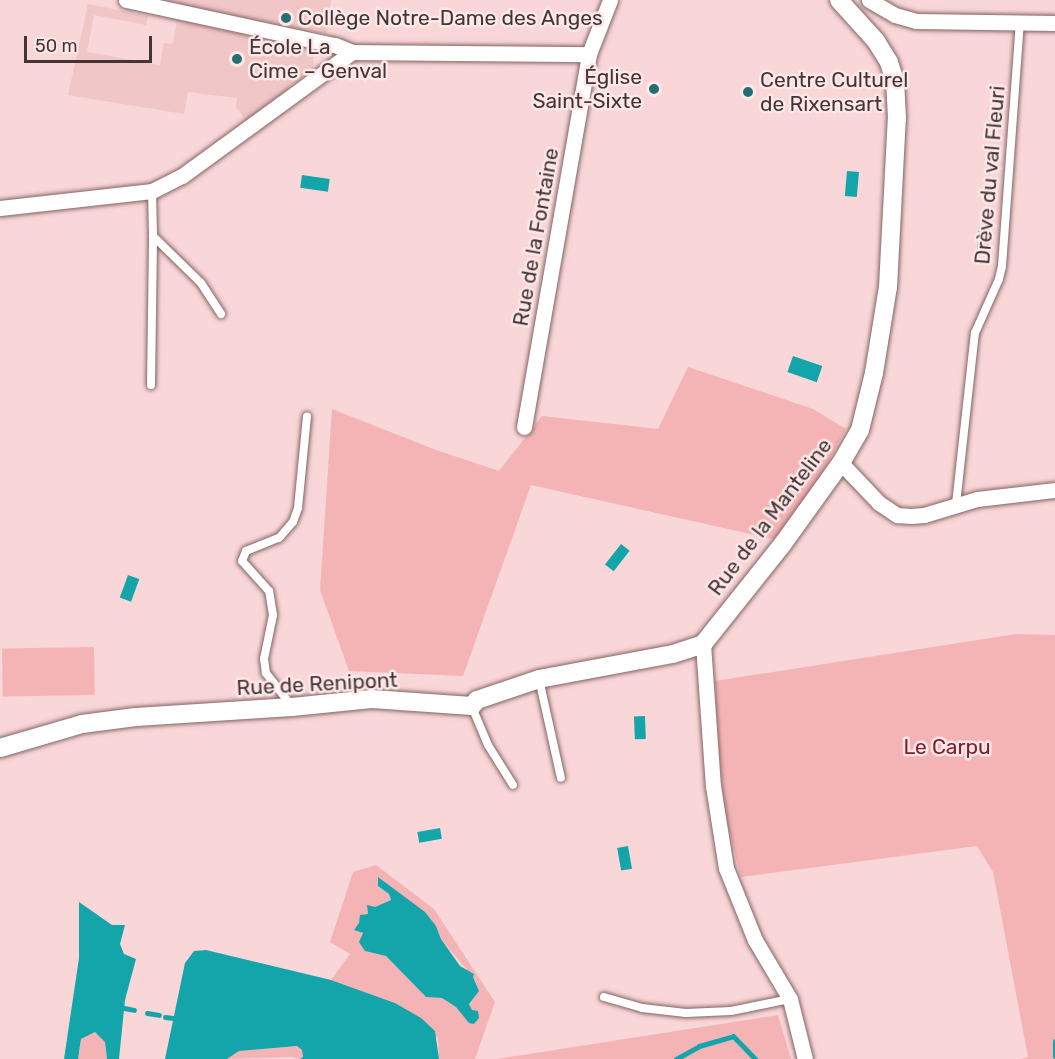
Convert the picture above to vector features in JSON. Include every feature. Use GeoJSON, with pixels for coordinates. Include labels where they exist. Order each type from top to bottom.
{"type":"FeatureCollection","features":[{"type":"Feature","properties":{"kind":"street"},"geometry":{"type":"LineString","coordinates":[[126,0],[335,45],[352,52],[589,54]]}},
{"type":"Feature","properties":{"kind":"street","name":"Rue de la Fontaine"},"geometry":{"type":"LineString","coordinates":[[524,427],[589,54],[610,0]]}},
{"type":"Feature","properties":{"kind":"street","name":"Rue de la Manteline"},"geometry":{"type":"LineString","coordinates":[[703,644],[789,536],[841,463],[860,430],[874,373],[888,287],[897,118],[895,81],[889,62],[876,41],[839,0]]}},
{"type":"Feature","properties":{"kind":"street"},"geometry":{"type":"LineString","coordinates":[[869,0],[895,15],[916,21],[1055,23]]}},
{"type":"Feature","properties":{"kind":"street"},"geometry":{"type":"LineString","coordinates":[[0,208],[152,191],[182,176],[352,52]]}},
{"type":"Feature","properties":{"kind":"street"},"geometry":{"type":"LineString","coordinates":[[841,463],[879,503],[897,514],[924,515],[977,499],[1055,490]]}},
{"type":"Feature","properties":{"kind":"street"},"geometry":{"type":"LineString","coordinates":[[472,706],[477,700],[539,680],[673,654],[703,644],[713,786],[726,868],[755,940],[790,999],[805,1059]]}},
{"type":"Feature","properties":{"kind":"street","name":"Rue de Renipont"},"geometry":{"type":"LineString","coordinates":[[0,748],[92,722],[136,717],[292,707],[372,699],[472,706]]}},
{"type":"Feature","properties":{"kind":"lane","name":"Drève du val Fleuri"},"geometry":{"type":"LineString","coordinates":[[956,504],[975,333],[999,279],[1002,266],[1020,22]]}},
{"type":"Feature","properties":{"kind":"lane"},"geometry":{"type":"LineString","coordinates":[[151,385],[152,191]]}},
{"type":"Feature","properties":{"kind":"lane"},"geometry":{"type":"LineString","coordinates":[[153,236],[201,283],[221,314]]}},
{"type":"Feature","properties":{"kind":"lane"},"geometry":{"type":"LineString","coordinates":[[292,707],[266,673],[264,659],[273,615],[269,591],[242,561],[246,551],[279,538],[293,522],[298,508],[307,416]]}},
{"type":"Feature","properties":{"kind":"lane"},"geometry":{"type":"LineString","coordinates":[[539,680],[561,778]]}},
{"type":"Feature","properties":{"kind":"lane"},"geometry":{"type":"LineString","coordinates":[[472,706],[488,745],[513,785]]}},
{"type":"Feature","properties":{"kind":"lane"},"geometry":{"type":"LineString","coordinates":[[604,997],[642,1008],[686,1013],[731,1011],[790,999]]}},
{"type":"Feature","properties":{"kind":"shaded area","name":"Collège Notre-Dame des Anges"},"geometry":{"type":"Polygon","coordinates":[[[160,0],[331,0],[327,34],[160,3],[160,0]]]}},
{"type":"Feature","properties":{"kind":"shaded area","name":"École La Cime – Genval"},"geometry":{"type":"Polygon","coordinates":[[[88,4],[148,16],[146,25],[94,15],[87,52],[160,65],[164,43],[173,44],[177,20],[314,46],[313,69],[293,84],[289,84],[288,93],[246,121],[236,107],[237,98],[188,92],[184,114],[68,95],[88,4]]]}},
{"type":"Feature","properties":{"kind":"green space"},"geometry":{"type":"Polygon","coordinates":[[[688,367],[813,409],[846,429],[819,480],[777,540],[531,485],[463,676],[349,671],[320,590],[332,409],[436,450],[499,471],[542,416],[658,429],[688,367]]]}},
{"type":"Feature","properties":{"kind":"green space","name":"Le Carpu"},"geometry":{"type":"Polygon","coordinates":[[[1016,634],[1055,635],[1055,1059],[1021,1059],[1028,1057],[993,872],[977,846],[741,877],[725,814],[718,739],[715,681],[1016,634]]]}},
{"type":"Feature","properties":{"kind":"green space"},"geometry":{"type":"Polygon","coordinates":[[[94,647],[95,695],[3,697],[2,649],[94,647]]]}},
{"type":"Feature","properties":{"kind":"green space"},"geometry":{"type":"Polygon","coordinates":[[[376,865],[434,909],[495,1002],[475,1059],[439,1059],[438,1038],[395,1003],[331,980],[350,954],[330,942],[353,872],[376,865]],[[378,877],[378,886],[389,894],[391,900],[375,907],[354,930],[363,933],[365,951],[386,956],[426,997],[442,998],[457,1007],[469,1023],[472,1010],[469,1004],[473,999],[476,983],[441,939],[436,926],[378,877]]]}},
{"type":"Feature","properties":{"kind":"green space"},"geometry":{"type":"Polygon","coordinates":[[[778,1015],[791,1059],[497,1059],[778,1015]]]}},
{"type":"Feature","properties":{"kind":"green space"},"geometry":{"type":"Polygon","coordinates":[[[95,1032],[105,1042],[107,1059],[78,1059],[81,1039],[95,1032]]]}},
{"type":"Feature","properties":{"kind":"green space"},"geometry":{"type":"Polygon","coordinates":[[[297,1046],[302,1050],[303,1058],[227,1059],[239,1051],[297,1046]]]}},
{"type":"Feature","properties":{"kind":"water"},"geometry":{"type":"Polygon","coordinates":[[[847,171],[859,172],[857,197],[845,196],[847,171]]]}},
{"type":"Feature","properties":{"kind":"water"},"geometry":{"type":"Polygon","coordinates":[[[302,175],[330,179],[328,192],[300,188],[302,175]]]}},
{"type":"Feature","properties":{"kind":"water"},"geometry":{"type":"Polygon","coordinates":[[[979,227],[990,228],[988,253],[977,252],[979,227]]]}},
{"type":"Feature","properties":{"kind":"water"},"geometry":{"type":"Polygon","coordinates":[[[793,356],[822,366],[817,382],[787,372],[793,356]]]}},
{"type":"Feature","properties":{"kind":"water"},"geometry":{"type":"Polygon","coordinates":[[[621,544],[630,551],[614,571],[605,564],[621,544]]]}},
{"type":"Feature","properties":{"kind":"water"},"geometry":{"type":"Polygon","coordinates":[[[128,575],[139,579],[131,602],[120,598],[128,575]]]}},
{"type":"Feature","properties":{"kind":"water"},"geometry":{"type":"Polygon","coordinates":[[[634,716],[645,716],[646,739],[635,739],[634,716]]]}},
{"type":"Feature","properties":{"kind":"water"},"geometry":{"type":"Polygon","coordinates":[[[440,828],[442,839],[419,843],[417,832],[440,828]]]}},
{"type":"Feature","properties":{"kind":"water"},"geometry":{"type":"Polygon","coordinates":[[[628,846],[632,869],[621,871],[617,848],[628,846]]]}},
{"type":"Feature","properties":{"kind":"water"},"geometry":{"type":"Polygon","coordinates":[[[378,877],[425,912],[460,966],[474,974],[473,977],[479,991],[469,1004],[472,1010],[478,1011],[479,1018],[474,1024],[469,1023],[456,1007],[442,998],[426,997],[386,956],[365,951],[359,942],[363,933],[354,930],[359,923],[360,915],[368,914],[367,905],[375,907],[391,900],[389,894],[378,886],[378,877]]]}},
{"type":"Feature","properties":{"kind":"water"},"geometry":{"type":"Polygon","coordinates":[[[79,902],[112,925],[125,925],[120,944],[124,954],[136,959],[125,1000],[119,1059],[107,1059],[105,1042],[95,1032],[81,1039],[78,1059],[64,1059],[79,958],[79,902]]]}},
{"type":"Feature","properties":{"kind":"water"},"geometry":{"type":"Polygon","coordinates":[[[206,950],[331,980],[395,1003],[421,1018],[435,1031],[439,1059],[300,1059],[303,1057],[302,1050],[297,1046],[239,1051],[227,1059],[165,1059],[185,963],[194,951],[206,950]]]}},
{"type":"Feature","properties":{"kind":"waterway"},"geometry":{"type":"LineString","coordinates":[[124,1008],[134,1010]]}},
{"type":"Feature","properties":{"kind":"waterway"},"geometry":{"type":"LineString","coordinates":[[147,1013],[159,1015]]}},
{"type":"Feature","properties":{"kind":"waterway"},"geometry":{"type":"LineString","coordinates":[[165,1017],[173,1018]]}},
{"type":"Feature","properties":{"kind":"waterway"},"geometry":{"type":"LineString","coordinates":[[676,1059],[699,1046],[733,1036],[755,1059]]}},
{"type":"Feature","properties":{"kind":"waterway"},"geometry":{"type":"LineString","coordinates":[[1055,1041],[1055,1056]]}},
{"type":"Feature","properties":{"kind":"place","name":"Collège Notre-Dame des Anges"},"geometry":{"type":"Point","coordinates":[286,18]}},
{"type":"Feature","properties":{"kind":"place","name":"École La Cime – Genval"},"geometry":{"type":"Point","coordinates":[237,59]}},
{"type":"Feature","properties":{"kind":"place","name":"Église Saint-Sixte"},"geometry":{"type":"Point","coordinates":[654,89]}},
{"type":"Feature","properties":{"kind":"place","name":"Centre Culturel de Rixensart"},"geometry":{"type":"Point","coordinates":[748,92]}}]}
